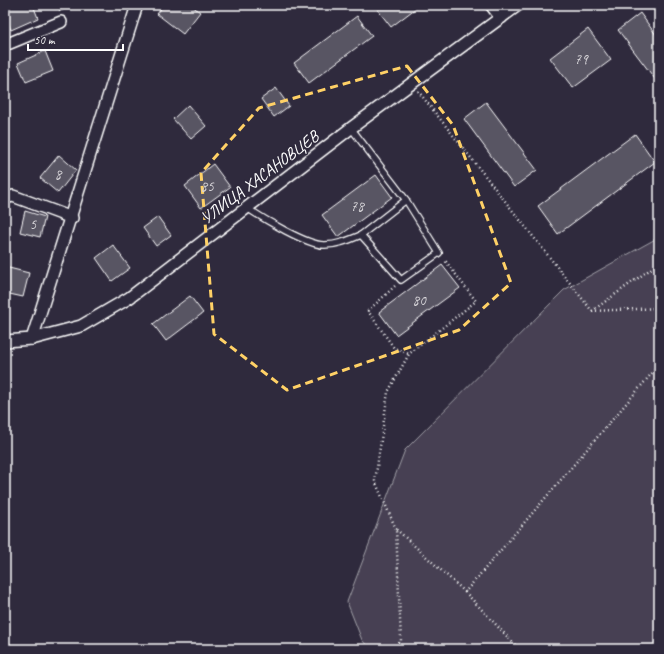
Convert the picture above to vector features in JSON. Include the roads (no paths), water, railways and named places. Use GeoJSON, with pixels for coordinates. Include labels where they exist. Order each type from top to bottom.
{"type":"FeatureCollection","features":[{"type":"Feature","properties":{"kind":"street"},"geometry":{"type":"LineString","coordinates":[[32,339],[72,218],[137,5]]}},
{"type":"Feature","properties":{"kind":"street"},"geometry":{"type":"LineString","coordinates":[[491,5],[501,18]]}},
{"type":"Feature","properties":{"kind":"street","name":"УЛИЦА ХАСАНОВЦЕВ"},"geometry":{"type":"LineString","coordinates":[[5,341],[32,339],[81,326],[129,298],[351,128],[518,5]]}},
{"type":"Feature","properties":{"kind":"street"},"geometry":{"type":"LineString","coordinates":[[5,45],[61,22]]}},
{"type":"Feature","properties":{"kind":"street"},"geometry":{"type":"LineString","coordinates":[[5,198],[13,196],[72,218]]}},
{"type":"Feature","properties":{"kind":"lane"},"geometry":{"type":"LineString","coordinates":[[351,128],[406,200],[439,253],[401,280],[361,235]]}},
{"type":"Feature","properties":{"kind":"lane"},"geometry":{"type":"LineString","coordinates":[[247,208],[259,217],[323,246],[346,241],[361,235],[406,200]]}}]}
